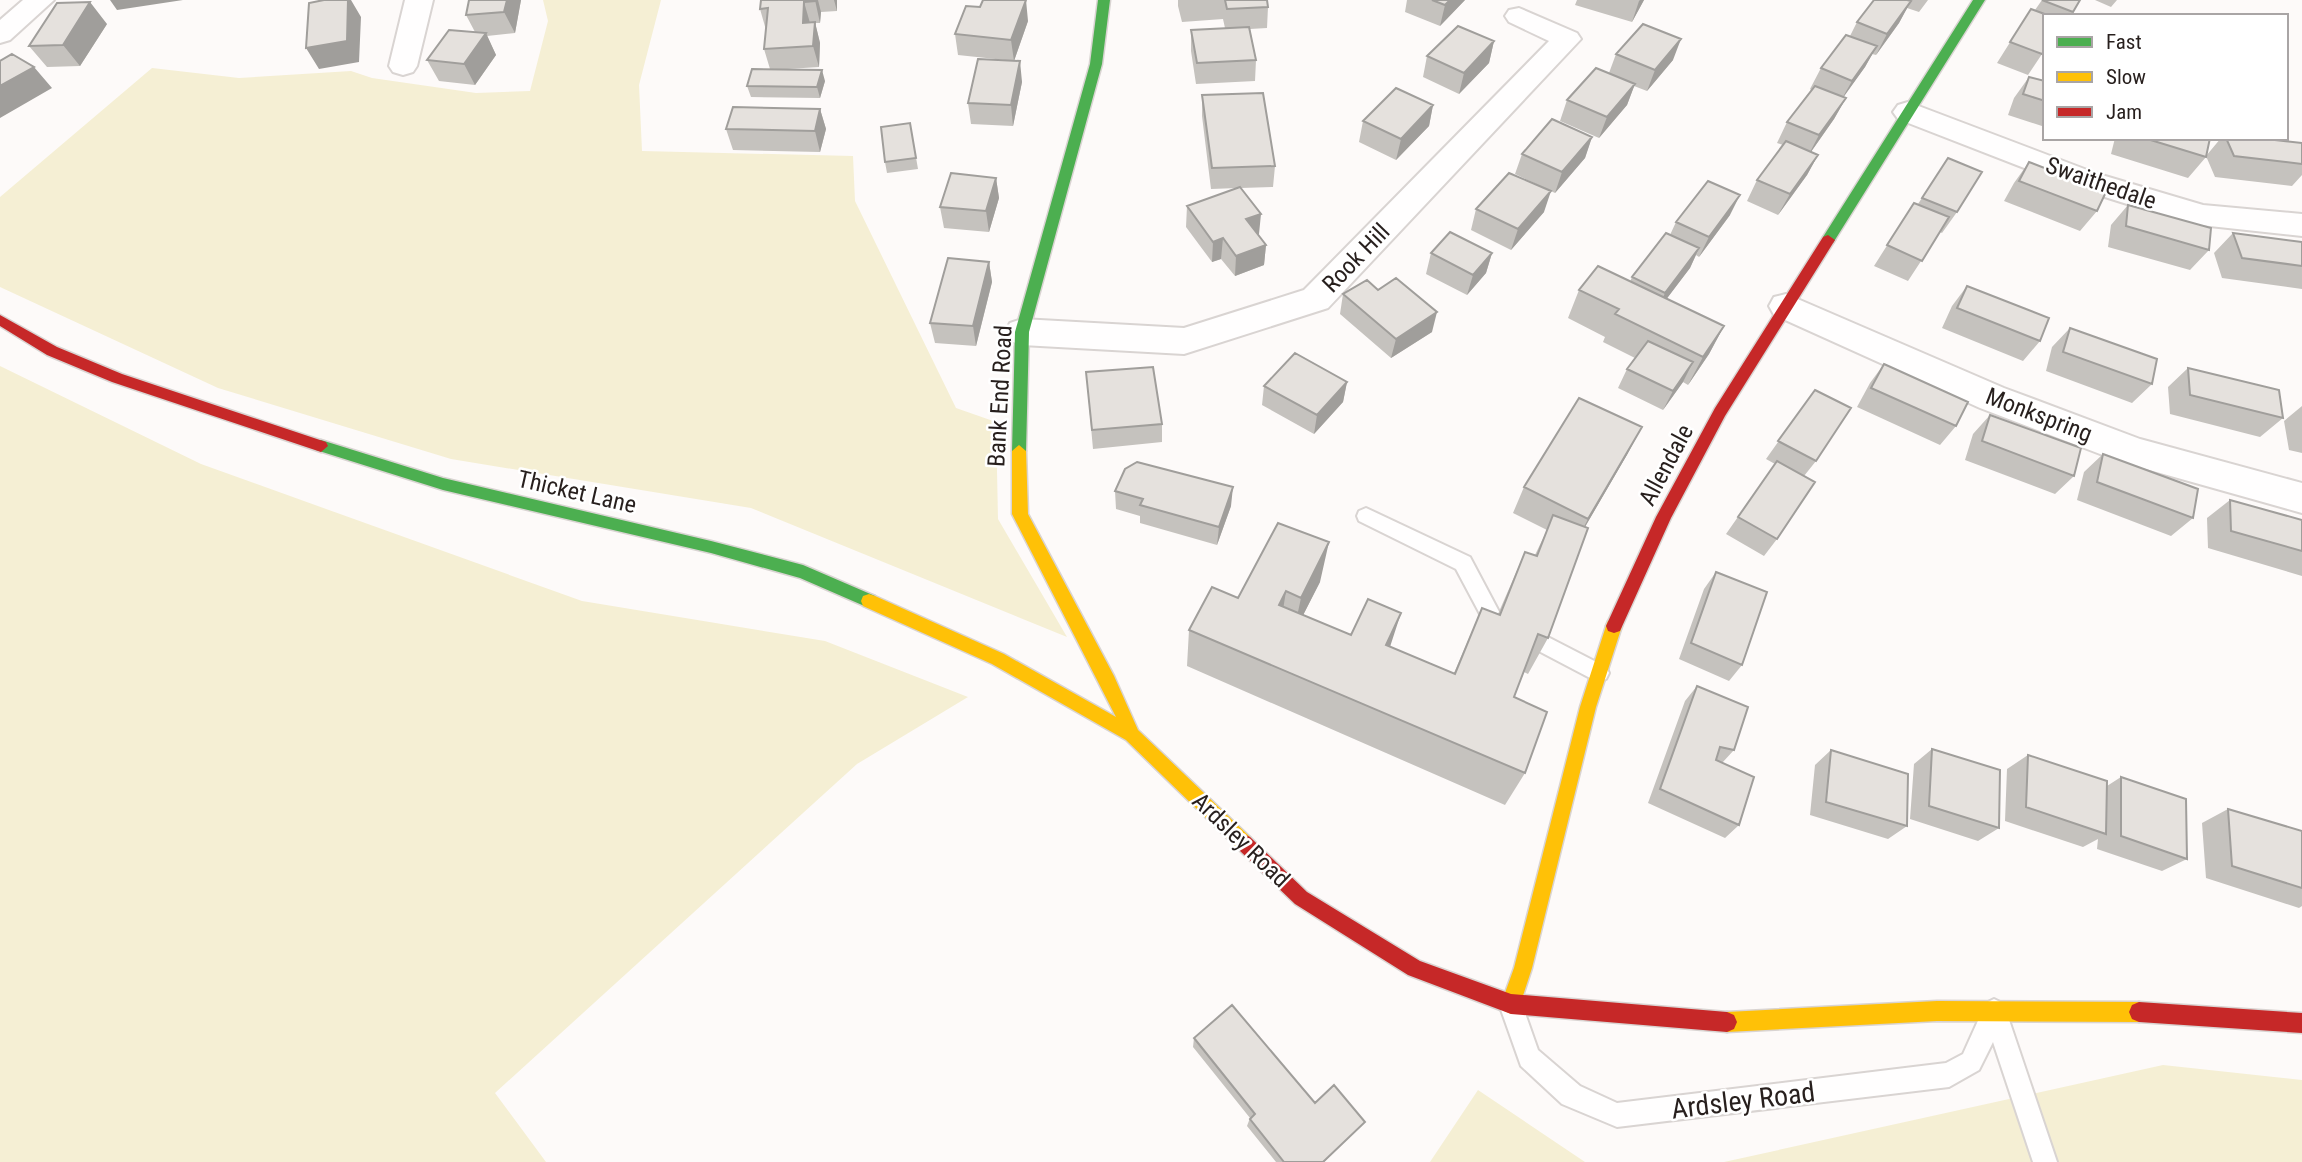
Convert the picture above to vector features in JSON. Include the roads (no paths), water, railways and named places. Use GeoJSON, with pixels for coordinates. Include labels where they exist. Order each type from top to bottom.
{"type":"FeatureCollection","features":[{"type":"Feature","properties":{"kind":"street"},"geometry":{"type":"LineString","coordinates":[[0,34],[40,0]]}},
{"type":"Feature","properties":{"kind":"street"},"geometry":{"type":"LineString","coordinates":[[403,66],[419,0]]}},
{"type":"Feature","properties":{"kind":"street","name":"Bank End Road"},"geometry":{"type":"LineString","coordinates":[[1104,0],[1096,64],[1022,332],[1018,428],[1020,514],[1108,681],[1132,735]]}},
{"type":"Feature","properties":{"kind":"street","name":"Allendale"},"geometry":{"type":"LineString","coordinates":[[1511,1004],[1523,968],[1599,673],[1615,622],[1664,517],[1720,412],[1979,0]]}},
{"type":"Feature","properties":{"kind":"street","name":"Rook Hill"},"geometry":{"type":"LineString","coordinates":[[1022,332],[1184,341],[1316,299],[1567,39],[1519,16]]}},
{"type":"Feature","properties":{"kind":"street","name":"Swaithedale"},"geometry":{"type":"LineString","coordinates":[[1908,112],[2084,180],[2202,216],[2302,225]]}},
{"type":"Feature","properties":{"kind":"street","name":"Monkspring"},"geometry":{"type":"LineString","coordinates":[[1786,306],[1992,398],[2134,452],[2302,498]]}},
{"type":"Feature","properties":{"kind":"street","name":"Thicket Lane"},"geometry":{"type":"LineString","coordinates":[[0,320],[52,352],[240,421],[443,484],[711,547],[803,572],[998,660],[1132,735]]}},
{"type":"Feature","properties":{"kind":"street","name":"Ardsley Road"},"geometry":{"type":"LineString","coordinates":[[1132,735],[1301,898],[1415,968],[1511,1004],[1717,1022],[1937,1010],[2127,1011],[2302,1023]]}},
{"type":"Feature","properties":{"kind":"lane"},"geometry":{"type":"LineString","coordinates":[[1366,516],[1463,564],[1495,623]]}},
{"type":"Feature","properties":{"kind":"lane"},"geometry":{"type":"LineString","coordinates":[[1540,642],[1599,673]]}},
{"type":"Feature","properties":{"kind":"lane","name":"Ardsley Road"},"geometry":{"type":"LineString","coordinates":[[1511,1004],[1529,1058],[1571,1095],[1617,1115],[1949,1075],[1972,1062],[1994,1011]]}},
{"type":"Feature","properties":{"kind":"lane"},"geometry":{"type":"LineString","coordinates":[[1994,1011],[2045,1162]]}}]}
